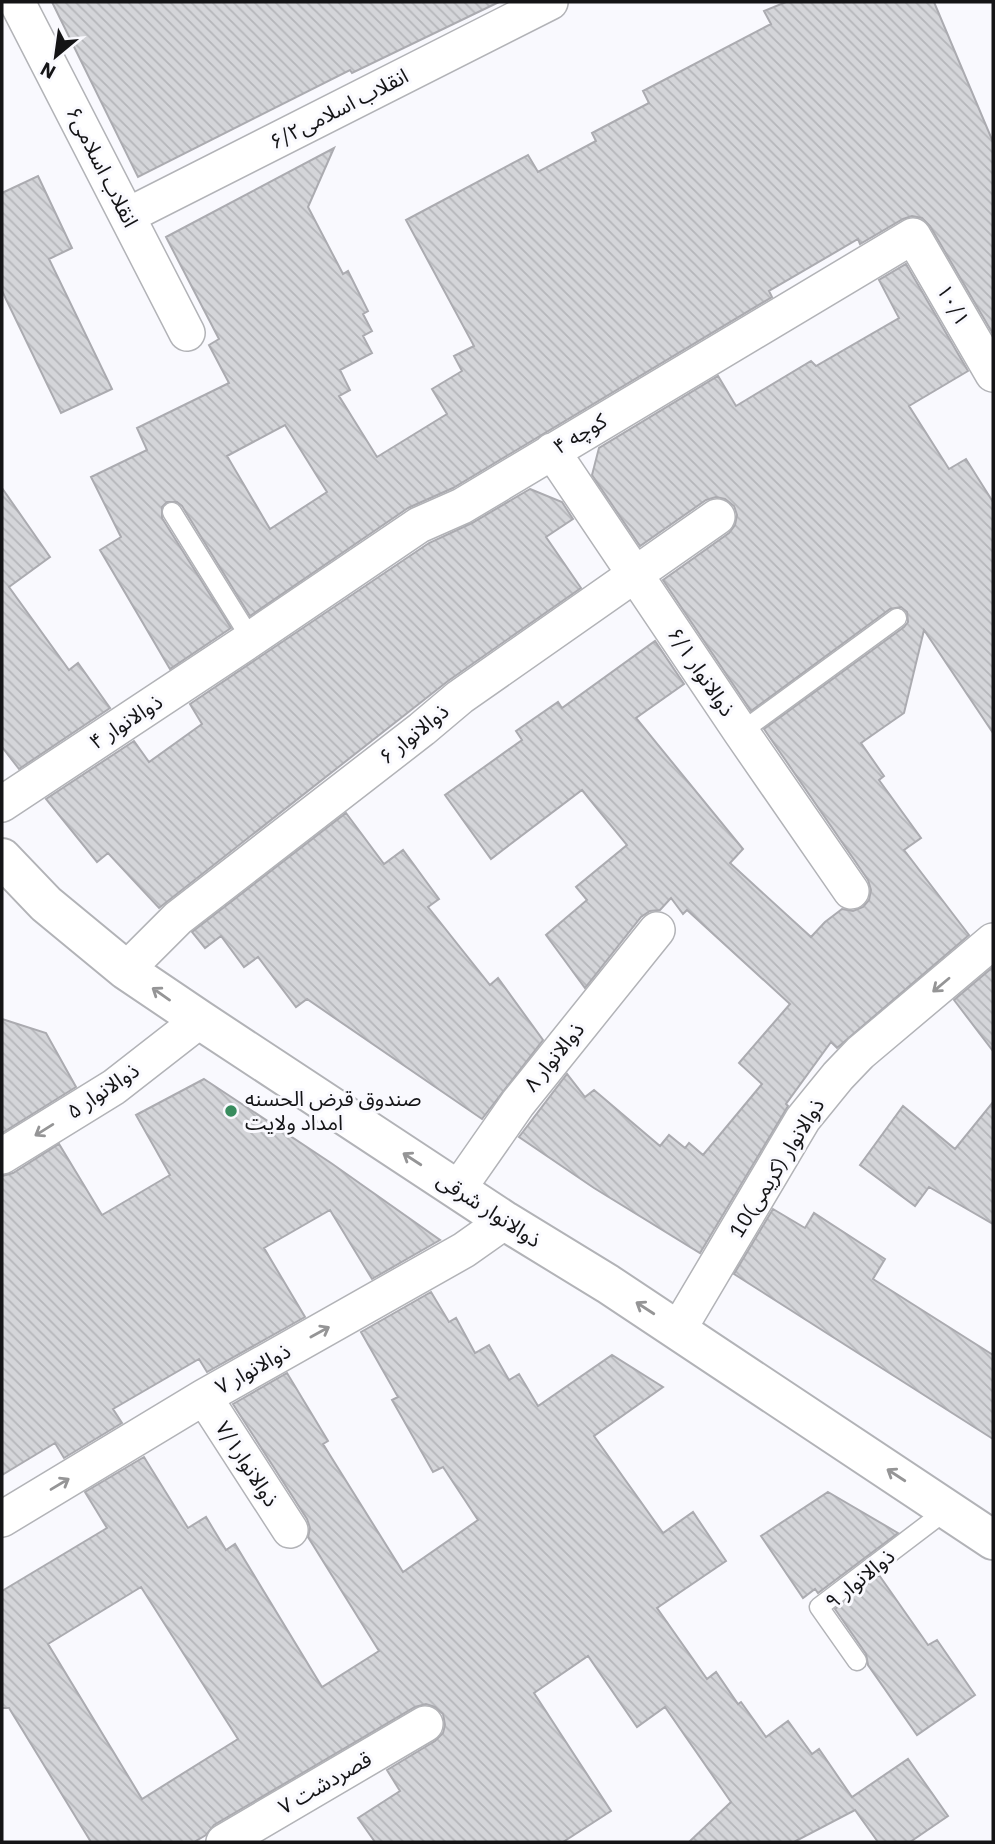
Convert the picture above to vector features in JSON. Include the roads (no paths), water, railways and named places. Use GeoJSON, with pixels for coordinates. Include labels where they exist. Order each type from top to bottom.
{"type":"FeatureCollection","features":[{"type":"Feature","properties":{"kind":"street","name":"انقلاب اسلامی۶"},"geometry":{"type":"LineString","coordinates":[[16,2],[187,333]]}},
{"type":"Feature","properties":{"kind":"street","name":"انقلاب اسلامی۶/۲"},"geometry":{"type":"LineString","coordinates":[[127,216],[550,2]]}},
{"type":"Feature","properties":{"kind":"street","name":"۱۰/۱"},"geometry":{"type":"LineString","coordinates":[[913,236],[993,374]]}},
{"type":"Feature","properties":{"kind":"street","name":"کوچه ۴"},"geometry":{"type":"LineString","coordinates":[[251,639],[419,525],[462,506],[913,236]]}},
{"type":"Feature","properties":{"kind":"street","name":"ذوالانوار ۶/۱"},"geometry":{"type":"LineString","coordinates":[[552,451],[851,891]]}},
{"type":"Feature","properties":{"kind":"street","name":"ذوالانوار ۶"},"geometry":{"type":"LineString","coordinates":[[126,970],[178,918],[460,697],[718,517]]}},
{"type":"Feature","properties":{"kind":"street","name":"ذوالانوار ۴"},"geometry":{"type":"LineString","coordinates":[[2,804],[251,639]]}},
{"type":"Feature","properties":{"kind":"street","name":"ذوالانوار شرقی"},"geometry":{"type":"LineString","coordinates":[[2,858],[46,904],[126,970],[948,1509],[989,1528]]}},
{"type":"Feature","properties":{"kind":"street","name":"ذوالانوار ۸"},"geometry":{"type":"LineString","coordinates":[[458,1189],[518,1103],[657,930]]}},
{"type":"Feature","properties":{"kind":"street","name":"10ذوالانوار (کریمی)"},"geometry":{"type":"LineString","coordinates":[[678,1330],[803,1119],[860,1053],[993,941]]}},
{"type":"Feature","properties":{"kind":"street","name":"ذوالانوار ۵"},"geometry":{"type":"LineString","coordinates":[[2,1156],[114,1087],[200,1020]]}},
{"type":"Feature","properties":{"kind":"street","name":"ذوالانوار ۷"},"geometry":{"type":"LineString","coordinates":[[2,1519],[204,1397],[464,1250],[505,1221]]}},
{"type":"Feature","properties":{"kind":"street","name":"ذوالانوار۷/۱"},"geometry":{"type":"LineString","coordinates":[[204,1397],[290,1530]]}},
{"type":"Feature","properties":{"kind":"street","name":"قصردشت ۷"},"geometry":{"type":"LineString","coordinates":[[224,1842],[425,1724]]}},
{"type":"Feature","properties":{"kind":"lane"},"geometry":{"type":"LineString","coordinates":[[172,512],[251,639]]}},
{"type":"Feature","properties":{"kind":"lane"},"geometry":{"type":"LineString","coordinates":[[741,732],[897,618]]}},
{"type":"Feature","properties":{"kind":"lane","name":"ذوالانوار ۹"},"geometry":{"type":"LineString","coordinates":[[858,1661],[819,1607],[948,1509]]}},
{"type":"Feature","properties":{"kind":"place","name":"صندوق قرض الحسنه امداد ولایت"},"geometry":{"type":"Point","coordinates":[231,1111]}}]}
